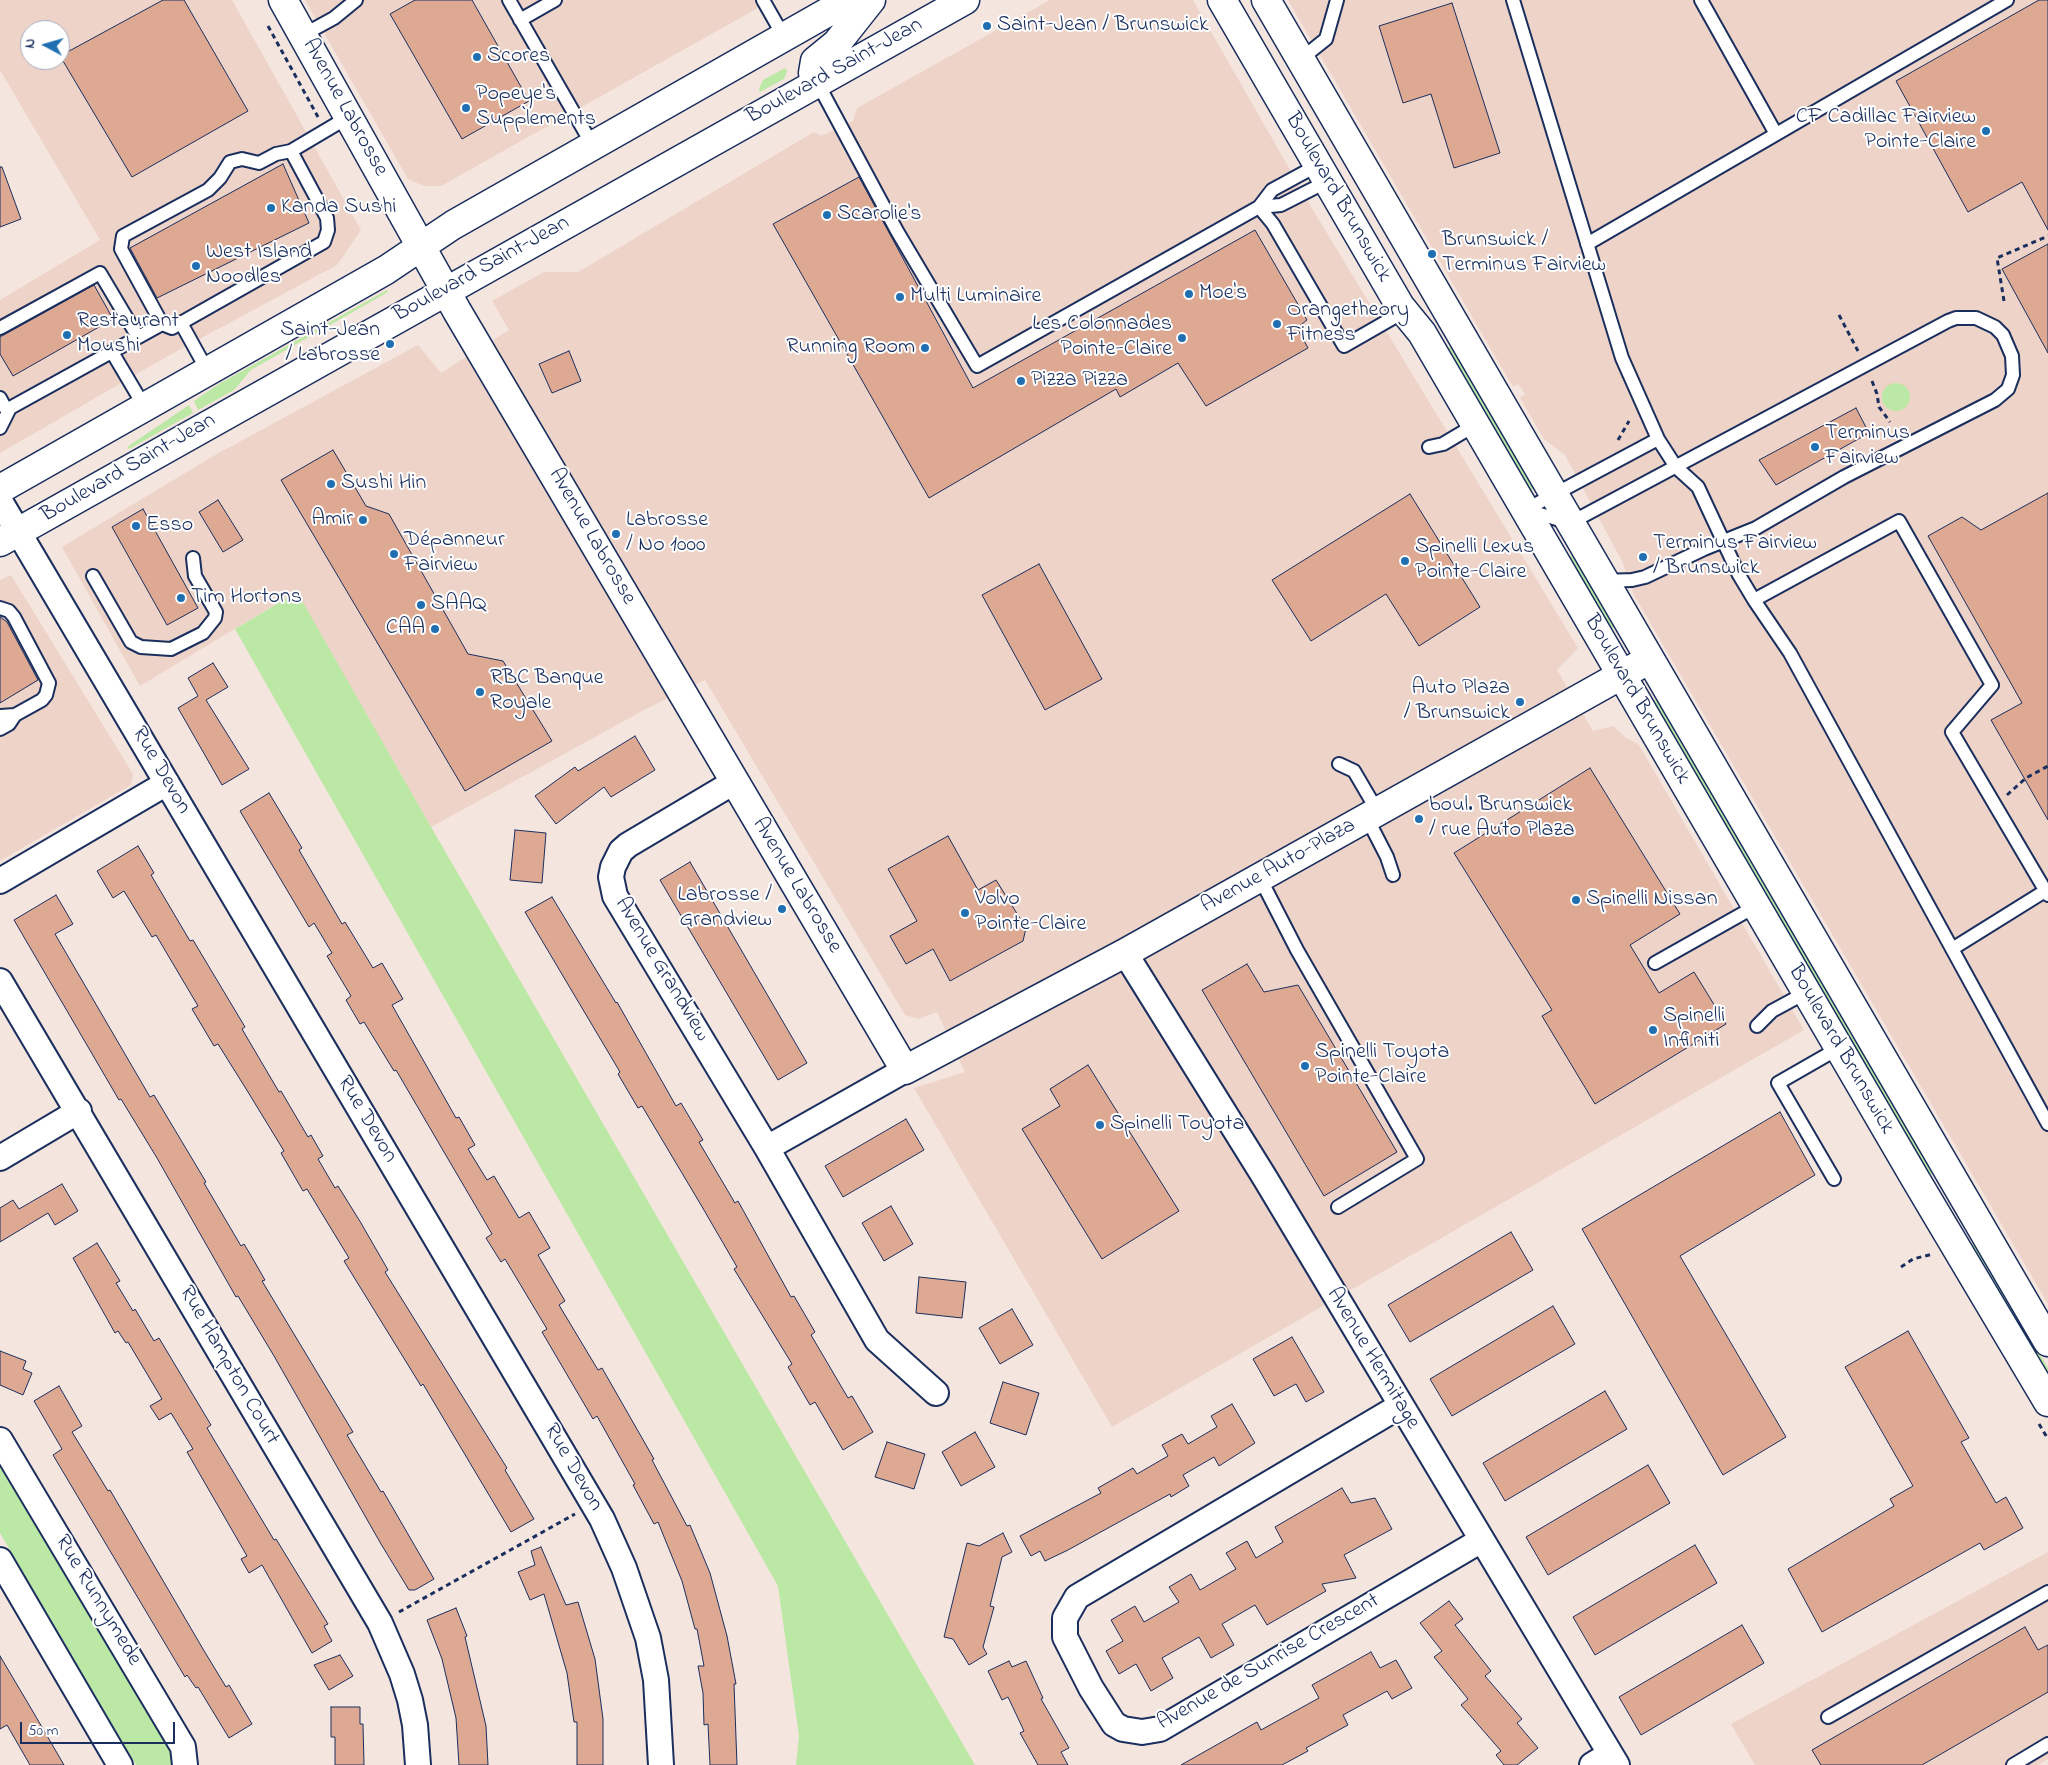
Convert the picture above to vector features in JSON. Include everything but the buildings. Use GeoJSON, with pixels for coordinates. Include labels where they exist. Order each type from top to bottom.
{"type":"FeatureCollection","features":[{"type":"Feature","properties":{"kind":"street","name":"Avenue Labrosse"},"geometry":{"type":"LineString","coordinates":[[283,0],[350,116],[446,291],[905,1070]]}},
{"type":"Feature","properties":{"kind":"street","name":"Boulevard Saint-Jean"},"geometry":{"type":"LineString","coordinates":[[0,489],[381,273],[454,225],[849,0]]}},
{"type":"Feature","properties":{"kind":"street"},"geometry":{"type":"LineString","coordinates":[[817,82],[813,73],[815,61],[837,43],[871,0]]}},
{"type":"Feature","properties":{"kind":"street","name":"Boulevard Saint-Jean"},"geometry":{"type":"LineString","coordinates":[[9,537],[965,0]]}},
{"type":"Feature","properties":{"kind":"street","name":"Boulevard Brunswick"},"geometry":{"type":"LineString","coordinates":[[1222,0],[1405,311],[1422,333],[2048,1402]]}},
{"type":"Feature","properties":{"kind":"street","name":"Boulevard Brunswick"},"geometry":{"type":"LineString","coordinates":[[1266,0],[1552,494],[2048,1342]]}},
{"type":"Feature","properties":{"kind":"street","name":"Rue Devon"},"geometry":{"type":"LineString","coordinates":[[0,500],[9,537],[167,783],[602,1519],[627,1576],[648,1638],[656,1680],[661,1765]]}},
{"type":"Feature","properties":{"kind":"street","name":"Avenue Auto-Plaza"},"geometry":{"type":"LineString","coordinates":[[905,1070],[1126,953],[1650,659]]}},
{"type":"Feature","properties":{"kind":"street","name":"Avenue Grandview"},"geometry":{"type":"LineString","coordinates":[[734,782],[628,845],[616,859],[611,877],[615,896],[767,1148],[877,1340],[936,1393]]}},
{"type":"Feature","properties":{"kind":"street"},"geometry":{"type":"LineString","coordinates":[[0,881],[167,783]]}},
{"type":"Feature","properties":{"kind":"street","name":"Avenue Hermitage"},"geometry":{"type":"LineString","coordinates":[[1126,953],[1265,1178],[1480,1540],[1606,1761]]}},
{"type":"Feature","properties":{"kind":"street","name":"Rue Hampton Court"},"geometry":{"type":"LineString","coordinates":[[0,981],[79,1111],[380,1623],[402,1674],[410,1700],[415,1725],[418,1765]]}},
{"type":"Feature","properties":{"kind":"street"},"geometry":{"type":"LineString","coordinates":[[767,1148],[905,1070]]}},
{"type":"Feature","properties":{"kind":"street"},"geometry":{"type":"LineString","coordinates":[[0,1158],[79,1111]]}},
{"type":"Feature","properties":{"kind":"street","name":"Avenue de Sunrise Crescent"},"geometry":{"type":"LineString","coordinates":[[1400,1406],[1077,1597],[1071,1603],[1065,1618],[1065,1637],[1090,1688],[1114,1724],[1122,1729],[1142,1732],[1160,1729],[1480,1540]]}},
{"type":"Feature","properties":{"kind":"street","name":"Rue Runnymede"},"geometry":{"type":"LineString","coordinates":[[0,1440],[183,1747],[185,1765]]}},
{"type":"Feature","properties":{"kind":"street"},"geometry":{"type":"LineString","coordinates":[[0,1560],[120,1765]]}},
{"type":"Feature","properties":{"kind":"lane"},"geometry":{"type":"LineString","coordinates":[[303,35],[334,18],[356,0]]}},
{"type":"Feature","properties":{"kind":"lane"},"geometry":{"type":"LineString","coordinates":[[509,0],[593,146]]}},
{"type":"Feature","properties":{"kind":"lane"},"geometry":{"type":"LineString","coordinates":[[520,20],[555,0]]}},
{"type":"Feature","properties":{"kind":"lane"},"geometry":{"type":"LineString","coordinates":[[763,0],[784,37]]}},
{"type":"Feature","properties":{"kind":"lane"},"geometry":{"type":"LineString","coordinates":[[1300,59],[1326,39],[1337,0]]}},
{"type":"Feature","properties":{"kind":"lane"},"geometry":{"type":"LineString","coordinates":[[1513,0],[1622,358],[1658,439],[1676,467],[1698,487],[1754,600],[1790,653],[2048,1124]]}},
{"type":"Feature","properties":{"kind":"lane"},"geometry":{"type":"LineString","coordinates":[[1701,0],[1776,134]]}},
{"type":"Feature","properties":{"kind":"lane"},"geometry":{"type":"LineString","coordinates":[[1587,244],[2007,0]]}},
{"type":"Feature","properties":{"kind":"lane"},"geometry":{"type":"LineString","coordinates":[[817,82],[897,231],[977,366],[1259,207],[1272,190],[1323,173]]}},
{"type":"Feature","properties":{"kind":"lane"},"geometry":{"type":"LineString","coordinates":[[291,151],[327,218],[328,230],[324,242],[172,328],[162,324],[121,249],[123,236],[208,190],[220,178],[230,162],[242,159],[259,162],[276,154],[291,151],[350,116]]}},
{"type":"Feature","properties":{"kind":"lane"},"geometry":{"type":"LineString","coordinates":[[1259,207],[1281,205],[1323,173]]}},
{"type":"Feature","properties":{"kind":"lane"},"geometry":{"type":"LineString","coordinates":[[1259,207],[1274,224],[1344,346],[1405,311]]}},
{"type":"Feature","properties":{"kind":"lane"},"geometry":{"type":"LineString","coordinates":[[0,328],[100,272],[138,337]]}},
{"type":"Feature","properties":{"kind":"lane"},"geometry":{"type":"LineString","coordinates":[[1525,510],[1570,523],[1645,481],[1676,467],[1956,318],[1976,318],[1995,327],[2003,335],[2012,356],[2013,375],[2008,389],[2002,395],[1844,477],[1756,528],[1645,577],[1604,581]]}},
{"type":"Feature","properties":{"kind":"lane"},"geometry":{"type":"LineString","coordinates":[[181,322],[207,370]]}},
{"type":"Feature","properties":{"kind":"lane"},"geometry":{"type":"LineString","coordinates":[[0,428],[7,411],[162,324]]}},
{"type":"Feature","properties":{"kind":"lane"},"geometry":{"type":"LineString","coordinates":[[112,352],[144,406]]}},
{"type":"Feature","properties":{"kind":"lane"},"geometry":{"type":"LineString","coordinates":[[0,398],[7,411]]}},
{"type":"Feature","properties":{"kind":"lane"},"geometry":{"type":"LineString","coordinates":[[1430,447],[1443,444],[1475,425]]}},
{"type":"Feature","properties":{"kind":"lane"},"geometry":{"type":"LineString","coordinates":[[1525,510],[1658,439]]}},
{"type":"Feature","properties":{"kind":"lane"},"geometry":{"type":"LineString","coordinates":[[1754,600],[1899,520],[1992,685],[1952,732],[2047,893],[1952,949]]}},
{"type":"Feature","properties":{"kind":"lane"},"geometry":{"type":"LineString","coordinates":[[93,576],[131,642],[141,647],[171,649],[203,633],[215,618],[216,612],[195,576],[193,558]]}},
{"type":"Feature","properties":{"kind":"lane"},"geometry":{"type":"LineString","coordinates":[[0,608],[9,612],[14,617],[49,682],[46,695],[42,700],[15,715],[0,716]]}},
{"type":"Feature","properties":{"kind":"lane"},"geometry":{"type":"LineString","coordinates":[[0,729],[9,724],[15,715]]}},
{"type":"Feature","properties":{"kind":"lane"},"geometry":{"type":"LineString","coordinates":[[1339,764],[1354,771],[1388,857],[1393,875]]}},
{"type":"Feature","properties":{"kind":"lane"},"geometry":{"type":"LineString","coordinates":[[1260,878],[1297,950],[1417,1159],[1338,1207]]}},
{"type":"Feature","properties":{"kind":"lane"},"geometry":{"type":"LineString","coordinates":[[1655,963],[1756,906]]}},
{"type":"Feature","properties":{"kind":"lane"},"geometry":{"type":"LineString","coordinates":[[1757,1026],[1772,1011],[1807,992]]}},
{"type":"Feature","properties":{"kind":"lane"},"geometry":{"type":"LineString","coordinates":[[1834,1179],[1778,1083],[1839,1048]]}},
{"type":"Feature","properties":{"kind":"lane"},"geometry":{"type":"LineString","coordinates":[[1828,1717],[2048,1592]]}},
{"type":"Feature","properties":{"kind":"lane"},"geometry":{"type":"LineString","coordinates":[[2014,1765],[2048,1744]]}},
{"type":"Feature","properties":{"kind":"path"},"geometry":{"type":"LineString","coordinates":[[2004,301],[1997,258],[2048,236]]}},
{"type":"Feature","properties":{"kind":"path"},"geometry":{"type":"LineString","coordinates":[[1839,315],[1860,356]]}},
{"type":"Feature","properties":{"kind":"path"},"geometry":{"type":"LineString","coordinates":[[1871,380],[1877,394],[1879,407],[1890,422]]}},
{"type":"Feature","properties":{"kind":"path"},"geometry":{"type":"LineString","coordinates":[[1618,440],[1629,421]]}},
{"type":"Feature","properties":{"kind":"path"},"geometry":{"type":"LineString","coordinates":[[1995,805],[2026,778],[2048,766]]}},
{"type":"Feature","properties":{"kind":"path"},"geometry":{"type":"LineString","coordinates":[[1901,1267],[1913,1259],[1939,1253]]}},
{"type":"Feature","properties":{"kind":"path"},"geometry":{"type":"LineString","coordinates":[[380,1623],[580,1511]]}},
{"type":"Feature","properties":{"kind":"shaded area"},"geometry":{"type":"Polygon","coordinates":[[[0,0],[232,0],[361,230],[337,265],[168,356],[0,453],[0,300],[100,240],[0,70],[0,0]]]}},
{"type":"Feature","properties":{"kind":"shaded area"},"geometry":{"type":"Polygon","coordinates":[[[305,0],[772,0],[441,186],[424,186],[408,179],[305,0]]]}},
{"type":"Feature","properties":{"kind":"shaded area"},"geometry":{"type":"Polygon","coordinates":[[[1050,0],[1193,0],[1313,210],[1578,648],[1557,670],[1593,731],[1613,726],[1625,737],[1639,745],[1804,1030],[1112,1427],[914,1088],[965,1072],[937,1012],[918,1019],[905,1015],[705,680],[646,709],[431,827],[296,592],[140,686],[62,547],[217,454],[418,345],[441,373],[509,330],[492,301],[544,272],[578,272],[814,132],[821,136],[853,121],[857,108],[1050,0]]]}},
{"type":"Feature","properties":{"kind":"shaded area"},"geometry":{"type":"Polygon","coordinates":[[[1288,0],[2048,0],[2048,1304],[1634,595],[1623,563],[1565,455],[1544,439],[1520,398],[1525,394],[1518,384],[1513,387],[1288,0]]]}},
{"type":"Feature","properties":{"kind":"shaded area"},"geometry":{"type":"Polygon","coordinates":[[[11,575],[133,774],[131,785],[0,861],[0,580],[11,575]]]}},
{"type":"Feature","properties":{"kind":"shaded area"},"geometry":{"type":"Polygon","coordinates":[[[2048,1552],[2048,1759],[2038,1765],[1755,1765],[1731,1724],[2048,1552]]]}},
{"type":"Feature","properties":{"kind":"green space"},"geometry":{"type":"Polygon","coordinates":[[[785,68],[787,71],[784,79],[760,92],[759,89],[763,80],[785,68]]]}},
{"type":"Feature","properties":{"kind":"green space"},"geometry":{"type":"Polygon","coordinates":[[[387,290],[388,292],[251,370],[234,390],[198,410],[194,401],[217,385],[387,290]]]}},
{"type":"Feature","properties":{"kind":"green space"},"geometry":{"type":"Polygon","coordinates":[[[1451,346],[1534,488],[1530,491],[1448,348],[1451,346]]]}},
{"type":"Feature","properties":{"kind":"green space"},"geometry":{"type":"Polygon","coordinates":[[[1896,383],[1906,387],[1910,397],[1906,407],[1896,411],[1886,407],[1882,397],[1886,387],[1896,383]]]}},
{"type":"Feature","properties":{"kind":"green space"},"geometry":{"type":"Polygon","coordinates":[[[189,405],[193,413],[129,449],[127,447],[189,405]]]}},
{"type":"Feature","properties":{"kind":"green space"},"geometry":{"type":"Polygon","coordinates":[[[1573,555],[1615,626],[1611,629],[1569,557],[1573,555]]]}},
{"type":"Feature","properties":{"kind":"green space"},"geometry":{"type":"Polygon","coordinates":[[[297,592],[431,827],[975,1765],[796,1765],[799,1736],[778,1586],[235,629],[297,592]]]}},
{"type":"Feature","properties":{"kind":"green space"},"geometry":{"type":"Polygon","coordinates":[[[1657,699],[1932,1169],[1933,1174],[1929,1174],[1653,701],[1657,699]]]}},
{"type":"Feature","properties":{"kind":"green space"},"geometry":{"type":"Polygon","coordinates":[[[1973,1242],[2048,1368],[2048,1377],[1972,1247],[1973,1242]]]}},
{"type":"Feature","properties":{"kind":"green space"},"geometry":{"type":"Polygon","coordinates":[[[0,1460],[173,1755],[173,1765],[136,1765],[0,1533],[0,1460]]]}},
{"type":"Feature","properties":{"kind":"place","name":"Saint-Jean / Brunswick"},"geometry":{"type":"Point","coordinates":[987,26]}},
{"type":"Feature","properties":{"kind":"place","name":"Scores"},"geometry":{"type":"Point","coordinates":[477,57]}},
{"type":"Feature","properties":{"kind":"place","name":"Popeye's Supplements"},"geometry":{"type":"Point","coordinates":[466,108]}},
{"type":"Feature","properties":{"kind":"place","name":"CF Cadillac Fairview Pointe-Claire"},"geometry":{"type":"Point","coordinates":[1986,131]}},
{"type":"Feature","properties":{"kind":"place","name":"Kanda Sushi"},"geometry":{"type":"Point","coordinates":[271,208]}},
{"type":"Feature","properties":{"kind":"place","name":"Scarolie's"},"geometry":{"type":"Point","coordinates":[827,215]}},
{"type":"Feature","properties":{"kind":"place","name":"Brunswick / Terminus Fairview"},"geometry":{"type":"Point","coordinates":[1432,254]}},
{"type":"Feature","properties":{"kind":"place","name":"West Island Noodles"},"geometry":{"type":"Point","coordinates":[196,266]}},
{"type":"Feature","properties":{"kind":"place","name":"Moe's"},"geometry":{"type":"Point","coordinates":[1189,294]}},
{"type":"Feature","properties":{"kind":"place","name":"Multi Luminaire"},"geometry":{"type":"Point","coordinates":[900,297]}},
{"type":"Feature","properties":{"kind":"place","name":"Orangetheory Fitness"},"geometry":{"type":"Point","coordinates":[1277,324]}},
{"type":"Feature","properties":{"kind":"place","name":"Restaurant Moushi"},"geometry":{"type":"Point","coordinates":[67,335]}},
{"type":"Feature","properties":{"kind":"place","name":"Les Colonnades Pointe-Claire"},"geometry":{"type":"Point","coordinates":[1182,338]}},
{"type":"Feature","properties":{"kind":"place","name":"Saint-Jean / Labrosse"},"geometry":{"type":"Point","coordinates":[390,344]}},
{"type":"Feature","properties":{"kind":"place","name":"Running Room"},"geometry":{"type":"Point","coordinates":[925,348]}},
{"type":"Feature","properties":{"kind":"place","name":"Pizza Pizza"},"geometry":{"type":"Point","coordinates":[1021,381]}},
{"type":"Feature","properties":{"kind":"place","name":"Terminus Fairview"},"geometry":{"type":"Point","coordinates":[1815,447]}},
{"type":"Feature","properties":{"kind":"place","name":"Sushi Hin"},"geometry":{"type":"Point","coordinates":[331,484]}},
{"type":"Feature","properties":{"kind":"place","name":"Amir"},"geometry":{"type":"Point","coordinates":[363,520]}},
{"type":"Feature","properties":{"kind":"place","name":"Esso"},"geometry":{"type":"Point","coordinates":[136,526]}},
{"type":"Feature","properties":{"kind":"place","name":"Labrosse / No 1000"},"geometry":{"type":"Point","coordinates":[616,534]}},
{"type":"Feature","properties":{"kind":"place","name":"Dépanneur Fairview"},"geometry":{"type":"Point","coordinates":[394,554]}},
{"type":"Feature","properties":{"kind":"place","name":"Terminus Fairview / Brunswick"},"geometry":{"type":"Point","coordinates":[1643,557]}},
{"type":"Feature","properties":{"kind":"place","name":"Spinelli Lexus Pointe-Claire"},"geometry":{"type":"Point","coordinates":[1405,561]}},
{"type":"Feature","properties":{"kind":"place","name":"Tim Hortons"},"geometry":{"type":"Point","coordinates":[181,598]}},
{"type":"Feature","properties":{"kind":"place","name":"SAAQ"},"geometry":{"type":"Point","coordinates":[421,605]}},
{"type":"Feature","properties":{"kind":"place","name":"CAA"},"geometry":{"type":"Point","coordinates":[435,629]}},
{"type":"Feature","properties":{"kind":"place","name":"RBC Banque Royale"},"geometry":{"type":"Point","coordinates":[480,692]}},
{"type":"Feature","properties":{"kind":"place","name":"Auto Plaza / Brunswick"},"geometry":{"type":"Point","coordinates":[1520,702]}},
{"type":"Feature","properties":{"kind":"place","name":"boul. Brunswick / rue Auto Plaza"},"geometry":{"type":"Point","coordinates":[1419,819]}},
{"type":"Feature","properties":{"kind":"place","name":"Spinelli Nissan"},"geometry":{"type":"Point","coordinates":[1576,900]}},
{"type":"Feature","properties":{"kind":"place","name":"Labrosse / Grandview"},"geometry":{"type":"Point","coordinates":[782,909]}},
{"type":"Feature","properties":{"kind":"place","name":"Volvo Pointe-Claire"},"geometry":{"type":"Point","coordinates":[965,913]}},
{"type":"Feature","properties":{"kind":"place","name":"Spinelli Infiniti"},"geometry":{"type":"Point","coordinates":[1653,1030]}},
{"type":"Feature","properties":{"kind":"place","name":"Spinelli Toyota Pointe-Claire"},"geometry":{"type":"Point","coordinates":[1305,1066]}},
{"type":"Feature","properties":{"kind":"place","name":"Spinelli Toyota"},"geometry":{"type":"Point","coordinates":[1100,1125]}}]}
